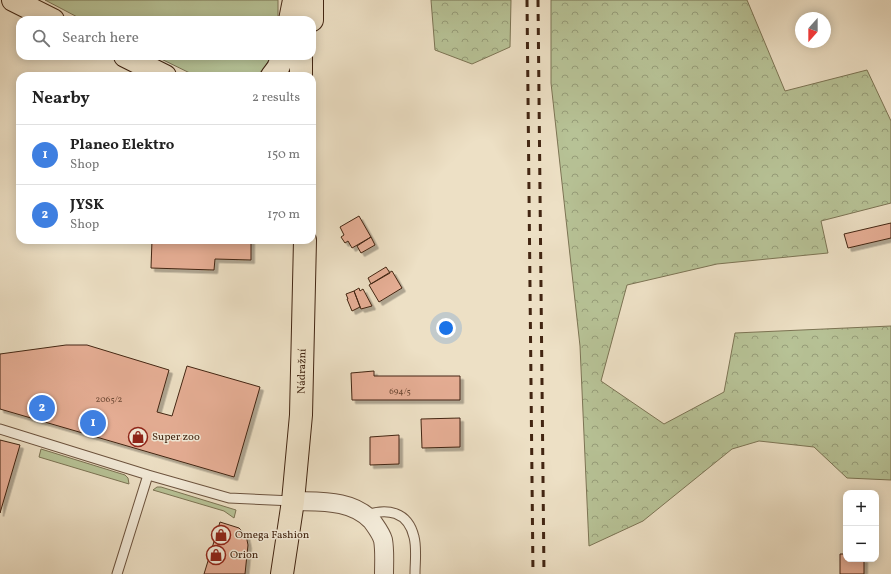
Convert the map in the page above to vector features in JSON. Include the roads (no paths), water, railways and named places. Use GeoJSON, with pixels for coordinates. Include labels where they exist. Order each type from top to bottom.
{"type":"FeatureCollection","features":[{"type":"Feature","properties":{"kind":"main road"},"geometry":{"type":"LineString","coordinates":[[291,16],[294,0]]}},
{"type":"Feature","properties":{"kind":"main road"},"geometry":{"type":"LineString","coordinates":[[300,0],[300,16]]}},
{"type":"Feature","properties":{"kind":"main road"},"geometry":{"type":"LineString","coordinates":[[312,0],[312,16]]}},
{"type":"Feature","properties":{"kind":"main road"},"geometry":{"type":"LineString","coordinates":[[19,2],[45,16]]}},
{"type":"Feature","properties":{"kind":"main road"},"geometry":{"type":"LineString","coordinates":[[133,60],[157,72]]}},
{"type":"Feature","properties":{"kind":"main road"},"geometry":{"type":"LineString","coordinates":[[275,72],[281,60]]}},
{"type":"Feature","properties":{"kind":"main road"},"geometry":{"type":"LineString","coordinates":[[300,60],[301,72]]}},
{"type":"Feature","properties":{"kind":"main road"},"geometry":{"type":"LineString","coordinates":[[312,60],[312,72]]}},
{"type":"Feature","properties":{"kind":"main road","name":"Nádražní"},"geometry":{"type":"LineString","coordinates":[[282,574],[293,501],[301,415],[305,244]]}},
{"type":"Feature","properties":{"kind":"street"},"geometry":{"type":"LineString","coordinates":[[293,501],[337,503],[351,506],[366,515],[376,527],[382,538],[384,549],[384,574]]}},
{"type":"Feature","properties":{"kind":"lane"},"geometry":{"type":"LineString","coordinates":[[0,429],[148,475],[229,498],[244,500],[293,501]]}},
{"type":"Feature","properties":{"kind":"lane"},"geometry":{"type":"LineString","coordinates":[[118,574],[148,475]]}},
{"type":"Feature","properties":{"kind":"lane"},"geometry":{"type":"LineString","coordinates":[[366,515],[386,511],[397,513],[408,522],[414,538],[415,574]]}},
{"type":"Feature","properties":{"kind":"railway"},"geometry":{"type":"LineString","coordinates":[[527,0],[533,574]]}},
{"type":"Feature","properties":{"kind":"railway"},"geometry":{"type":"LineString","coordinates":[[538,0],[544,574]]}},
{"type":"Feature","properties":{"kind":"place","name":"JYSK"},"geometry":{"type":"Point","coordinates":[42,408]}},
{"type":"Feature","properties":{"kind":"place","name":"Planeo Elektro"},"geometry":{"type":"Point","coordinates":[93,423]}},
{"type":"Feature","properties":{"kind":"place","name":"Super zoo"},"geometry":{"type":"Point","coordinates":[138,437]}},
{"type":"Feature","properties":{"kind":"place","name":"Omega Fashion"},"geometry":{"type":"Point","coordinates":[221,535]}},
{"type":"Feature","properties":{"kind":"place","name":"Orion"},"geometry":{"type":"Point","coordinates":[216,555]}}]}
